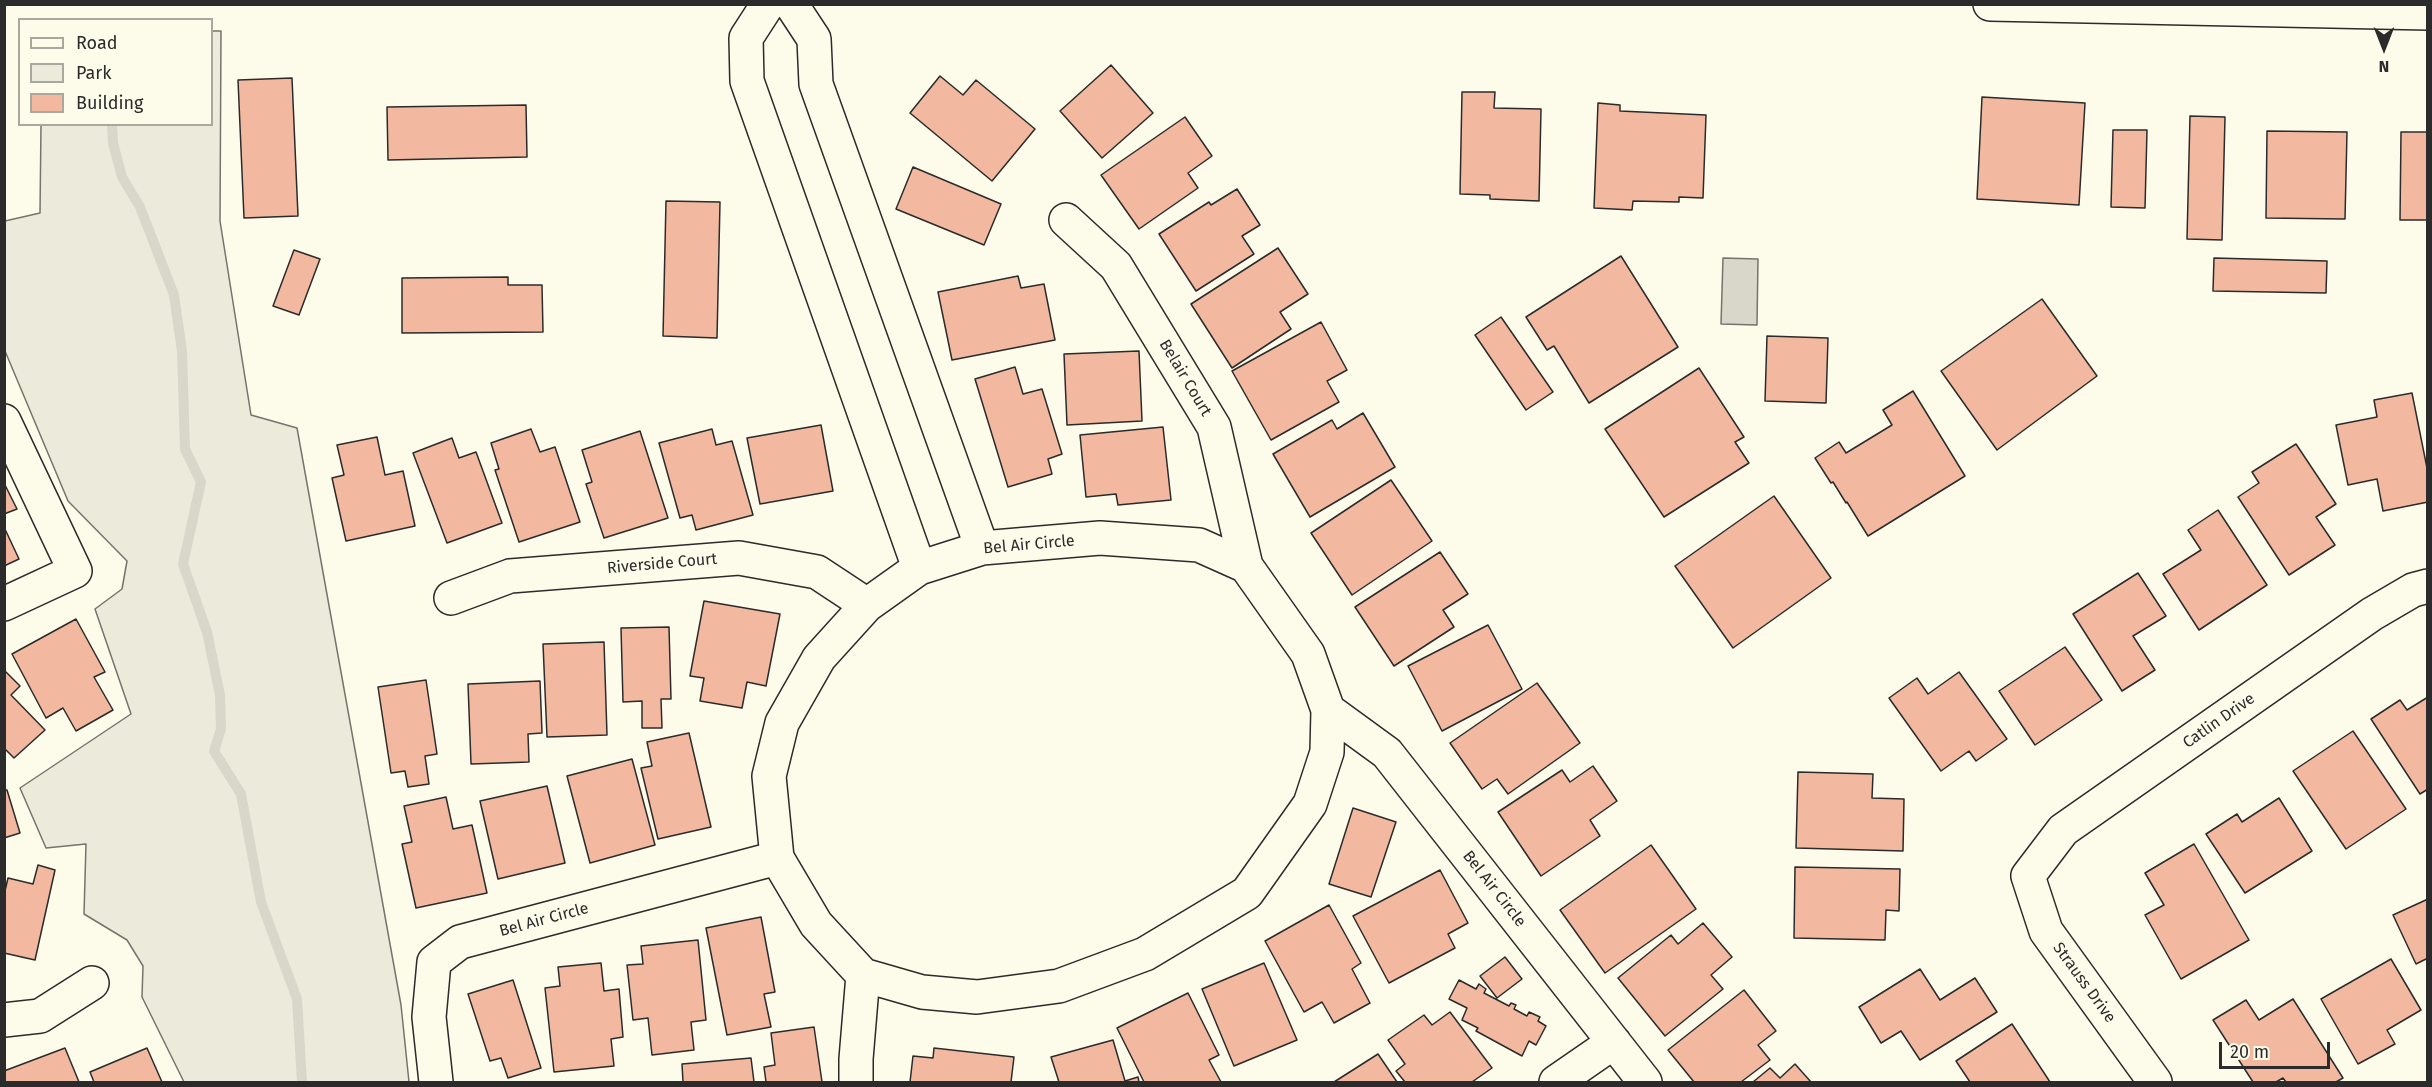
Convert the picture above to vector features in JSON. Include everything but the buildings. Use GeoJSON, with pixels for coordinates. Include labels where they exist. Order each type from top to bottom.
{"type":"FeatureCollection","features":[{"type":"Feature","properties":{"kind":"street"},"geometry":{"type":"LineString","coordinates":[[768,4],[746,38],[747,81],[919,568]]}},
{"type":"Feature","properties":{"kind":"street"},"geometry":{"type":"LineString","coordinates":[[791,4],[814,39],[816,84],[982,548]]}},
{"type":"Feature","properties":{"kind":"street"},"geometry":{"type":"LineString","coordinates":[[1990,4],[2427,13]]}},
{"type":"Feature","properties":{"kind":"street","name":"Belair Court"},"geometry":{"type":"LineString","coordinates":[[1066,220],[1116,266],[1214,427],[1246,566]]}},
{"type":"Feature","properties":{"kind":"street"},"geometry":{"type":"LineString","coordinates":[[4,421],[75,571],[4,604]]}},
{"type":"Feature","properties":{"kind":"street","name":"Bel Air Circle"},"geometry":{"type":"LineString","coordinates":[[863,975],[816,924],[777,858],[769,776],[782,723],[819,658],[867,605],[919,568],[982,548],[1100,538],[1199,545],[1246,566]]}},
{"type":"Feature","properties":{"kind":"street","name":"Riverside Court"},"geometry":{"type":"LineString","coordinates":[[451,598],[510,576],[739,558],[817,572],[867,605]]}},
{"type":"Feature","properties":{"kind":"street"},"geometry":{"type":"LineString","coordinates":[[856,1083],[863,975],[922,993],[977,997],[1059,986],[1145,954],[1247,893],[1310,804],[1327,752],[1328,710],[1308,654],[1246,566]]}},
{"type":"Feature","properties":{"kind":"street","name":"Catlin Drive"},"geometry":{"type":"LineString","coordinates":[[2028,876],[2063,830],[2372,614],[2413,590],[2427,586]]}},
{"type":"Feature","properties":{"kind":"street","name":"Bel Air Circle"},"geometry":{"type":"LineString","coordinates":[[1328,710],[1387,753],[1645,1083]]}},
{"type":"Feature","properties":{"kind":"street","name":"Bel Air Circle"},"geometry":{"type":"LineString","coordinates":[[436,1083],[429,1017],[434,962],[460,942],[777,858]]}},
{"type":"Feature","properties":{"kind":"street","name":"Strauss Drive"},"geometry":{"type":"LineString","coordinates":[[2028,876],[2046,931],[2155,1083]]}},
{"type":"Feature","properties":{"kind":"street"},"geometry":{"type":"LineString","coordinates":[[4,1020],[40,1016],[92,983]]}},
{"type":"Feature","properties":{"kind":"street"},"geometry":{"type":"LineString","coordinates":[[1556,1083],[1614,1042]]}},
{"type":"Feature","properties":{"kind":"green space"},"geometry":{"type":"Polygon","coordinates":[[[213,31],[221,31],[220,221],[251,415],[297,428],[401,1005],[409,1082],[184,1082],[142,997],[143,966],[127,940],[84,914],[86,844],[46,848],[20,788],[131,714],[95,609],[122,589],[127,561],[68,501],[5,351],[5,221],[40,213],[41,126],[213,126],[213,31]]]}},
{"type":"Feature","properties":{"kind":"shaded area"},"geometry":{"type":"Polygon","coordinates":[[[1723,258],[1758,259],[1757,325],[1721,324],[1723,258]]]}},
{"type":"Feature","properties":{"kind":"waterway"},"geometry":{"type":"LineString","coordinates":[[112,126],[113,143],[122,177],[140,207],[174,295],[182,351],[185,449],[201,482],[183,564],[207,632],[220,695],[221,729],[214,751],[241,794],[261,902],[297,999],[302,1082]]}}]}
